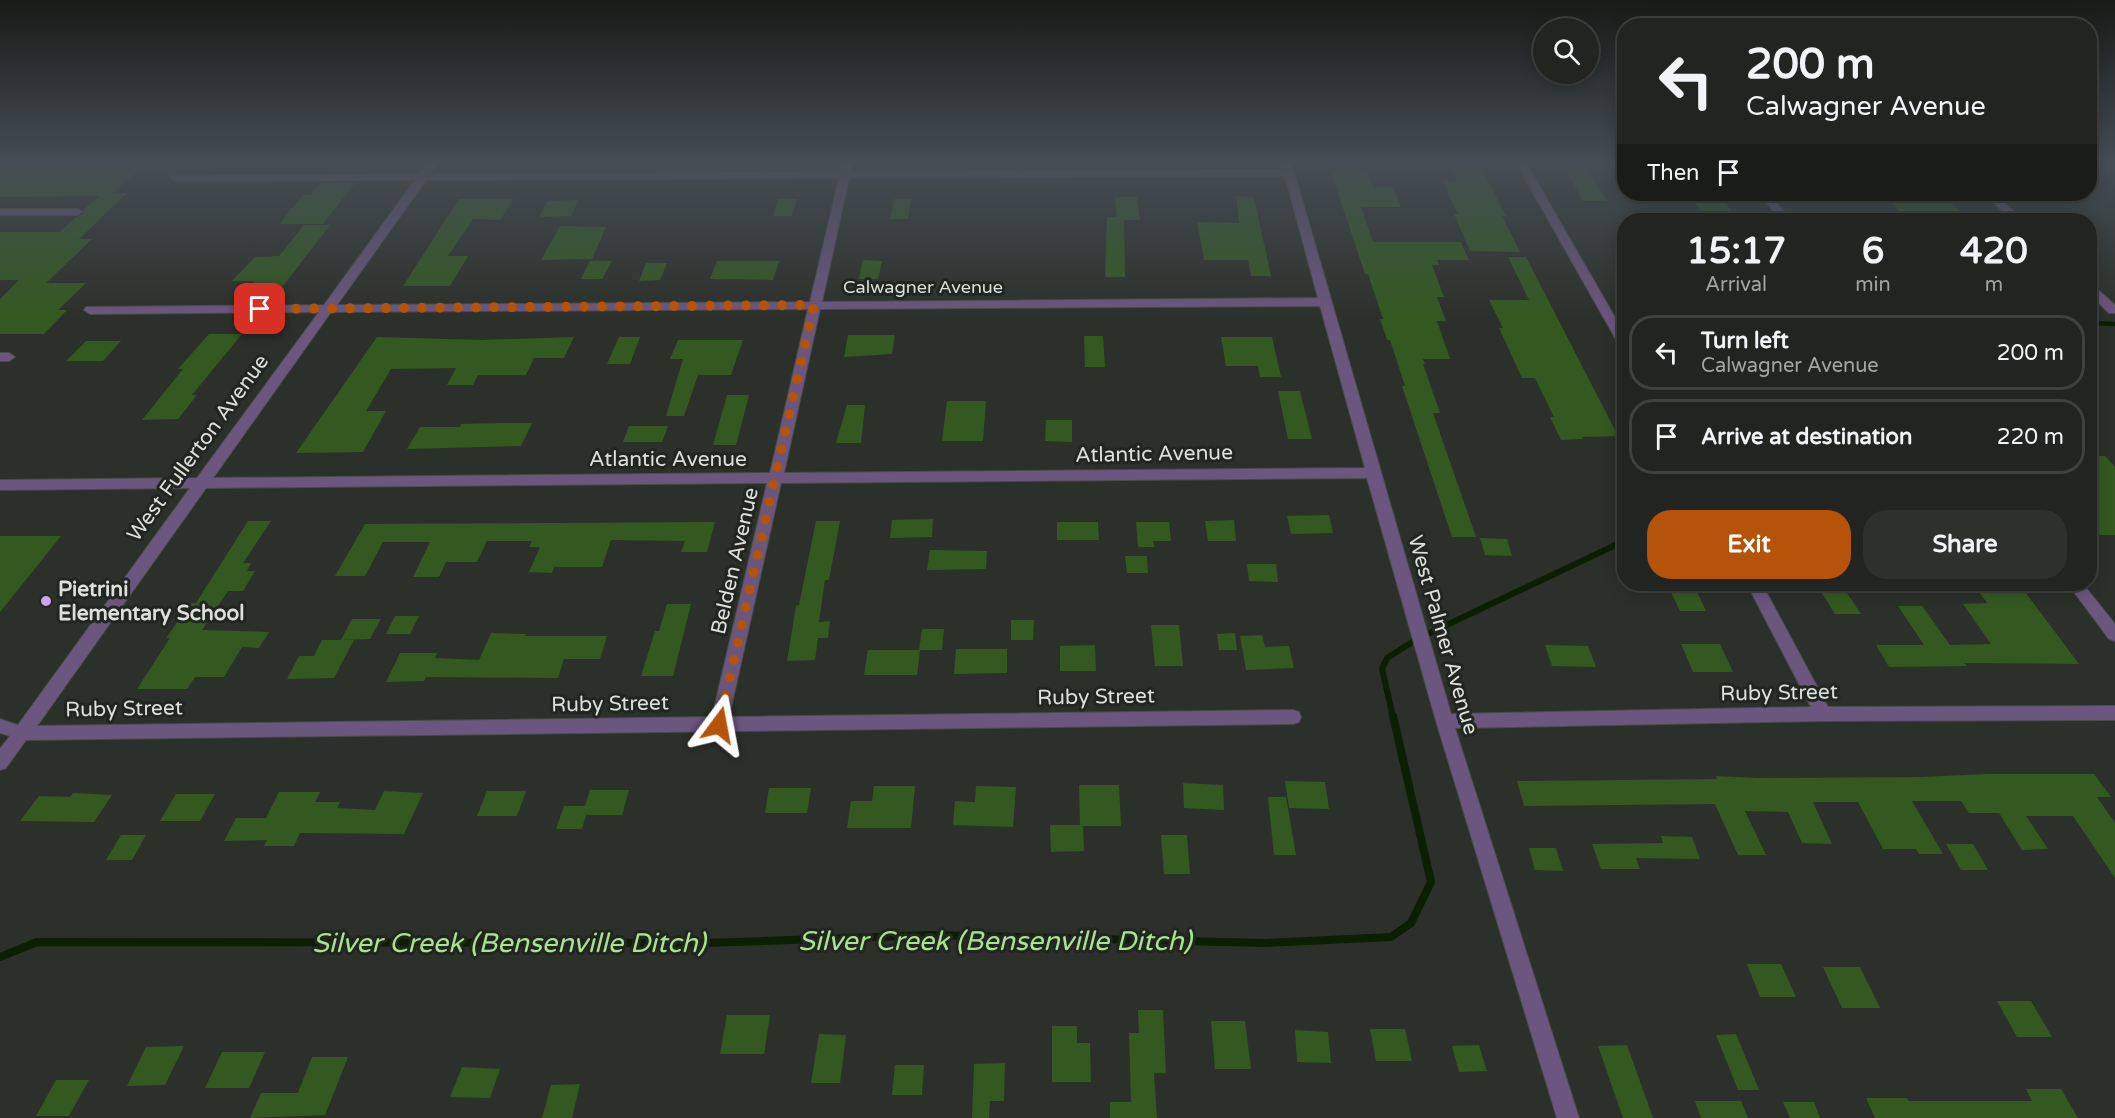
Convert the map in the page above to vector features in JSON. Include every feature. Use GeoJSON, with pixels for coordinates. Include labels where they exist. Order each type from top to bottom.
{"type":"FeatureCollection","features":[{"type":"Feature","properties":{"kind":"street","name":"West Fullerton Avenue"},"geometry":{"type":"LineString","coordinates":[[0,763],[396,213]]}},
{"type":"Feature","properties":{"kind":"street","name":"Belden Avenue"},"geometry":{"type":"LineString","coordinates":[[719,725],[835,213]]}},
{"type":"Feature","properties":{"kind":"street","name":"West Palmer Avenue"},"geometry":{"type":"LineString","coordinates":[[1301,213],[1444,721],[1506,928],[1568,1118]]}},
{"type":"Feature","properties":{"kind":"street"},"geometry":{"type":"LineString","coordinates":[[1550,213],[1617,331]]}},
{"type":"Feature","properties":{"kind":"street"},"geometry":{"type":"LineString","coordinates":[[2097,295],[2113,310]]}},
{"type":"Feature","properties":{"kind":"street","name":"Calwagner Avenue"},"geometry":{"type":"LineString","coordinates":[[90,310],[1325,302]]}},
{"type":"Feature","properties":{"kind":"street","name":"Atlantic Avenue"},"geometry":{"type":"LineString","coordinates":[[0,485],[1373,473]]}},
{"type":"Feature","properties":{"kind":"street"},"geometry":{"type":"LineString","coordinates":[[1759,591],[1823,714]]}},
{"type":"Feature","properties":{"kind":"street"},"geometry":{"type":"LineString","coordinates":[[2080,591],[2115,635]]}},
{"type":"Feature","properties":{"kind":"street","name":"Ruby Street"},"geometry":{"type":"LineString","coordinates":[[1444,721],[1823,714],[2115,713]]}},
{"type":"Feature","properties":{"kind":"street","name":"Ruby Street"},"geometry":{"type":"LineString","coordinates":[[0,726],[21,733],[1293,717]]}},
{"type":"Feature","properties":{"kind":"building"},"geometry":{"type":"Polygon","coordinates":[[[106,213],[79,239],[92,239],[46,283],[86,283],[58,310],[67,310],[44,334],[0,334],[0,299],[19,280],[0,280],[0,232],[60,232],[76,217],[83,214],[106,213]]]}},
{"type":"Feature","properties":{"kind":"building"},"geometry":{"type":"Polygon","coordinates":[[[288,213],[331,213],[323,224],[279,224],[288,213]]]}},
{"type":"Feature","properties":{"kind":"building"},"geometry":{"type":"Polygon","coordinates":[[[450,213],[505,213],[500,220],[473,219],[448,256],[468,256],[450,286],[403,286],[450,213]]]}},
{"type":"Feature","properties":{"kind":"building"},"geometry":{"type":"Polygon","coordinates":[[[541,213],[572,213],[571,216],[539,217],[541,213]]]}},
{"type":"Feature","properties":{"kind":"building"},"geometry":{"type":"Polygon","coordinates":[[[774,213],[793,213],[792,216],[773,216],[774,213]]]}},
{"type":"Feature","properties":{"kind":"building"},"geometry":{"type":"Polygon","coordinates":[[[891,213],[909,213],[908,219],[890,219],[891,213]]]}},
{"type":"Feature","properties":{"kind":"building"},"geometry":{"type":"Polygon","coordinates":[[[1117,213],[1139,213],[1140,220],[1124,220],[1125,277],[1105,277],[1107,217],[1117,217],[1117,213]]]}},
{"type":"Feature","properties":{"kind":"building"},"geometry":{"type":"Polygon","coordinates":[[[1238,213],[1257,213],[1271,276],[1251,276],[1248,260],[1204,260],[1197,222],[1239,223],[1238,213]]]}},
{"type":"Feature","properties":{"kind":"building"},"geometry":{"type":"Polygon","coordinates":[[[1345,213],[1363,213],[1373,242],[1461,242],[1469,260],[1437,260],[1439,265],[1432,265],[1444,297],[1437,297],[1446,321],[1437,321],[1450,359],[1423,359],[1425,364],[1423,364],[1440,413],[1433,413],[1476,537],[1452,537],[1402,386],[1405,386],[1390,340],[1387,340],[1380,319],[1383,319],[1368,274],[1365,274],[1345,213]]]}},
{"type":"Feature","properties":{"kind":"building"},"geometry":{"type":"Polygon","coordinates":[[[1505,213],[1506,216],[1502,216],[1520,252],[1470,251],[1454,214],[1505,213]]]}},
{"type":"Feature","properties":{"kind":"building"},"geometry":{"type":"Polygon","coordinates":[[[304,225],[330,225],[283,286],[251,286],[254,281],[232,281],[255,257],[279,256],[304,225]]]}},
{"type":"Feature","properties":{"kind":"building"},"geometry":{"type":"Polygon","coordinates":[[[560,226],[606,227],[592,259],[541,260],[560,226]]]}},
{"type":"Feature","properties":{"kind":"building"},"geometry":{"type":"Polygon","coordinates":[[[1508,257],[1526,257],[1617,436],[1561,440],[1550,417],[1554,417],[1535,378],[1522,378],[1499,328],[1503,328],[1489,300],[1529,300],[1508,257]]]}},
{"type":"Feature","properties":{"kind":"building"},"geometry":{"type":"Polygon","coordinates":[[[863,260],[882,261],[878,279],[859,279],[863,260]]]}},
{"type":"Feature","properties":{"kind":"building"},"geometry":{"type":"Polygon","coordinates":[[[590,261],[612,261],[602,279],[581,279],[590,261]]]}},
{"type":"Feature","properties":{"kind":"building"},"geometry":{"type":"Polygon","coordinates":[[[717,261],[779,261],[773,280],[710,279],[717,261]]]}},
{"type":"Feature","properties":{"kind":"building"},"geometry":{"type":"Polygon","coordinates":[[[646,263],[667,263],[660,280],[639,281],[646,263]]]}},
{"type":"Feature","properties":{"kind":"building"},"geometry":{"type":"Polygon","coordinates":[[[209,334],[242,334],[192,395],[197,395],[178,419],[142,420],[183,369],[178,369],[209,334]]]}},
{"type":"Feature","properties":{"kind":"building"},"geometry":{"type":"Polygon","coordinates":[[[848,335],[895,335],[892,354],[844,357],[848,335]]]}},
{"type":"Feature","properties":{"kind":"building"},"geometry":{"type":"Polygon","coordinates":[[[1084,336],[1103,336],[1105,367],[1085,367],[1084,336]]]}},
{"type":"Feature","properties":{"kind":"building"},"geometry":{"type":"Polygon","coordinates":[[[377,337],[481,340],[574,337],[564,358],[534,358],[526,375],[478,375],[473,385],[447,385],[456,368],[391,369],[366,411],[386,411],[363,452],[296,453],[377,337]]]}},
{"type":"Feature","properties":{"kind":"building"},"geometry":{"type":"Polygon","coordinates":[[[619,337],[640,337],[630,364],[607,364],[619,337]]]}},
{"type":"Feature","properties":{"kind":"building"},"geometry":{"type":"Polygon","coordinates":[[[1221,337],[1272,337],[1281,377],[1260,377],[1258,366],[1226,366],[1221,337]]]}},
{"type":"Feature","properties":{"kind":"building"},"geometry":{"type":"Polygon","coordinates":[[[678,340],[743,340],[731,375],[698,375],[684,416],[666,416],[683,359],[670,359],[678,340]]]}},
{"type":"Feature","properties":{"kind":"building"},"geometry":{"type":"Polygon","coordinates":[[[86,341],[121,341],[103,361],[66,361],[86,341]]]}},
{"type":"Feature","properties":{"kind":"building"},"geometry":{"type":"Polygon","coordinates":[[[1278,391],[1300,391],[1312,439],[1288,439],[1278,391]]]}},
{"type":"Feature","properties":{"kind":"building"},"geometry":{"type":"Polygon","coordinates":[[[727,395],[749,395],[736,445],[713,445],[727,395]]]}},
{"type":"Feature","properties":{"kind":"building"},"geometry":{"type":"Polygon","coordinates":[[[947,401],[986,401],[983,441],[942,441],[947,401]]]}},
{"type":"Feature","properties":{"kind":"building"},"geometry":{"type":"Polygon","coordinates":[[[847,405],[865,405],[861,443],[836,443],[847,405]]]}},
{"type":"Feature","properties":{"kind":"building"},"geometry":{"type":"Polygon","coordinates":[[[1046,420],[1072,420],[1072,442],[1045,441],[1046,420]]]}},
{"type":"Feature","properties":{"kind":"building"},"geometry":{"type":"Polygon","coordinates":[[[532,423],[521,446],[407,449],[420,427],[532,423]]]}},
{"type":"Feature","properties":{"kind":"building"},"geometry":{"type":"Polygon","coordinates":[[[629,426],[668,426],[662,442],[623,442],[629,426]]]}},
{"type":"Feature","properties":{"kind":"building"},"geometry":{"type":"Polygon","coordinates":[[[2097,456],[2105,456],[2115,467],[2115,535],[2097,535],[2097,456]]]}},
{"type":"Feature","properties":{"kind":"building"},"geometry":{"type":"Polygon","coordinates":[[[1329,515],[1333,533],[1291,534],[1287,516],[1329,515]]]}},
{"type":"Feature","properties":{"kind":"building"},"geometry":{"type":"Polygon","coordinates":[[[933,519],[932,537],[890,538],[892,520],[933,519]]]}},
{"type":"Feature","properties":{"kind":"building"},"geometry":{"type":"Polygon","coordinates":[[[1234,520],[1236,541],[1208,541],[1205,521],[1234,520]]]}},
{"type":"Feature","properties":{"kind":"building"},"geometry":{"type":"Polygon","coordinates":[[[248,521],[271,521],[243,563],[251,563],[247,571],[255,571],[243,591],[228,591],[202,630],[269,632],[259,648],[242,647],[224,677],[195,677],[187,689],[137,689],[170,638],[166,638],[191,603],[196,603],[248,521]]]}},
{"type":"Feature","properties":{"kind":"building"},"geometry":{"type":"Polygon","coordinates":[[[816,521],[840,521],[829,580],[825,580],[819,622],[830,621],[828,638],[818,638],[815,660],[787,661],[796,606],[799,605],[816,521]]]}},
{"type":"Feature","properties":{"kind":"building"},"geometry":{"type":"Polygon","coordinates":[[[715,522],[707,552],[681,552],[685,541],[611,540],[602,567],[554,567],[552,573],[529,572],[540,547],[529,547],[532,541],[487,541],[477,562],[446,562],[439,577],[413,577],[430,542],[383,542],[365,576],[335,576],[365,524],[715,522]]]}},
{"type":"Feature","properties":{"kind":"building"},"geometry":{"type":"Polygon","coordinates":[[[1057,522],[1098,522],[1099,540],[1057,540],[1057,522]]]}},
{"type":"Feature","properties":{"kind":"building"},"geometry":{"type":"Polygon","coordinates":[[[1136,522],[1169,522],[1171,541],[1153,541],[1154,547],[1138,547],[1136,522]]]}},
{"type":"Feature","properties":{"kind":"building"},"geometry":{"type":"Polygon","coordinates":[[[0,536],[61,536],[0,612],[0,536]]]}},
{"type":"Feature","properties":{"kind":"building"},"geometry":{"type":"Polygon","coordinates":[[[1480,538],[1507,539],[1512,556],[1485,555],[1480,538]]]}},
{"type":"Feature","properties":{"kind":"building"},"geometry":{"type":"Polygon","coordinates":[[[930,550],[987,551],[986,569],[927,570],[930,550]]]}},
{"type":"Feature","properties":{"kind":"building"},"geometry":{"type":"Polygon","coordinates":[[[1125,556],[1147,556],[1148,573],[1127,573],[1125,556]]]}},
{"type":"Feature","properties":{"kind":"building"},"geometry":{"type":"Polygon","coordinates":[[[1247,564],[1276,564],[1278,582],[1249,581],[1247,564]]]}},
{"type":"Feature","properties":{"kind":"building"},"geometry":{"type":"Polygon","coordinates":[[[1670,591],[1696,591],[1706,611],[1680,611],[1670,591]]]}},
{"type":"Feature","properties":{"kind":"building"},"geometry":{"type":"Polygon","coordinates":[[[1820,591],[1846,591],[1861,614],[1835,614],[1820,591]]]}},
{"type":"Feature","properties":{"kind":"building"},"geometry":{"type":"Polygon","coordinates":[[[1978,591],[2024,591],[2079,664],[1964,663],[1967,666],[1889,667],[1876,645],[1924,645],[1898,606],[1922,606],[1950,645],[1991,644],[1963,604],[1987,603],[1978,591]]]}},
{"type":"Feature","properties":{"kind":"building"},"geometry":{"type":"Polygon","coordinates":[[[667,604],[691,604],[673,676],[641,676],[655,631],[659,631],[667,604]]]}},
{"type":"Feature","properties":{"kind":"building"},"geometry":{"type":"Polygon","coordinates":[[[395,616],[419,616],[410,634],[386,634],[395,616]]]}},
{"type":"Feature","properties":{"kind":"building"},"geometry":{"type":"Polygon","coordinates":[[[352,619],[381,619],[370,639],[341,640],[352,619]]]}},
{"type":"Feature","properties":{"kind":"building"},"geometry":{"type":"Polygon","coordinates":[[[1011,620],[1034,620],[1033,640],[1011,640],[1011,620]]]}},
{"type":"Feature","properties":{"kind":"building"},"geometry":{"type":"Polygon","coordinates":[[[1151,625],[1179,625],[1183,666],[1155,666],[1151,625]]]}},
{"type":"Feature","properties":{"kind":"building"},"geometry":{"type":"Polygon","coordinates":[[[922,629],[944,629],[942,650],[919,650],[922,629]]]}},
{"type":"Feature","properties":{"kind":"building"},"geometry":{"type":"Polygon","coordinates":[[[491,633],[526,634],[525,636],[607,636],[600,659],[564,659],[558,678],[426,677],[424,681],[386,682],[400,653],[437,653],[435,658],[479,660],[491,633]]]}},
{"type":"Feature","properties":{"kind":"building"},"geometry":{"type":"Polygon","coordinates":[[[1235,633],[1237,650],[1219,650],[1217,634],[1235,633]]]}},
{"type":"Feature","properties":{"kind":"building"},"geometry":{"type":"Polygon","coordinates":[[[1262,635],[1265,647],[1289,646],[1294,668],[1246,670],[1240,636],[1262,635]]]}},
{"type":"Feature","properties":{"kind":"building"},"geometry":{"type":"Polygon","coordinates":[[[322,640],[354,640],[334,678],[287,679],[299,656],[314,656],[322,640]]]}},
{"type":"Feature","properties":{"kind":"building"},"geometry":{"type":"Polygon","coordinates":[[[1681,644],[1720,644],[1733,672],[1693,672],[1681,644]]]}},
{"type":"Feature","properties":{"kind":"building"},"geometry":{"type":"Polygon","coordinates":[[[1095,645],[1096,671],[1060,671],[1060,646],[1095,645]]]}},
{"type":"Feature","properties":{"kind":"building"},"geometry":{"type":"Polygon","coordinates":[[[1545,645],[1588,646],[1596,667],[1552,666],[1545,645]]]}},
{"type":"Feature","properties":{"kind":"building"},"geometry":{"type":"Polygon","coordinates":[[[956,649],[1007,649],[1007,673],[954,674],[956,649]]]}},
{"type":"Feature","properties":{"kind":"building"},"geometry":{"type":"Polygon","coordinates":[[[868,650],[920,650],[917,675],[864,675],[868,650]]]}},
{"type":"Feature","properties":{"kind":"building"},"geometry":{"type":"Polygon","coordinates":[[[1987,774],[2094,774],[2111,797],[2097,797],[2115,823],[2115,878],[2073,816],[2026,816],[2048,849],[2022,850],[1999,813],[1969,813],[1961,801],[1912,801],[1943,854],[1919,854],[1916,849],[1883,849],[1858,802],[1813,802],[1832,844],[1802,843],[1788,812],[1745,811],[1766,855],[1738,855],[1715,804],[1524,806],[1517,781],[1717,779],[1716,776],[1921,777],[1987,774]]]}},
{"type":"Feature","properties":{"kind":"building"},"geometry":{"type":"Polygon","coordinates":[[[1285,781],[1325,782],[1329,809],[1289,808],[1285,781]]]}},
{"type":"Feature","properties":{"kind":"building"},"geometry":{"type":"Polygon","coordinates":[[[1183,783],[1223,785],[1224,810],[1184,808],[1183,783]]]}},
{"type":"Feature","properties":{"kind":"building"},"geometry":{"type":"Polygon","coordinates":[[[1079,785],[1119,785],[1121,826],[1083,826],[1084,851],[1051,852],[1050,825],[1080,825],[1079,785]]]}},
{"type":"Feature","properties":{"kind":"building"},"geometry":{"type":"Polygon","coordinates":[[[874,786],[915,786],[911,828],[847,828],[851,801],[872,801],[874,786]]]}},
{"type":"Feature","properties":{"kind":"building"},"geometry":{"type":"Polygon","coordinates":[[[976,786],[1016,787],[1013,827],[953,825],[955,801],[975,802],[976,786]]]}},
{"type":"Feature","properties":{"kind":"building"},"geometry":{"type":"Polygon","coordinates":[[[769,788],[811,788],[807,813],[765,813],[769,788]]]}},
{"type":"Feature","properties":{"kind":"building"},"geometry":{"type":"Polygon","coordinates":[[[590,790],[629,790],[622,815],[586,815],[582,829],[556,829],[564,806],[585,806],[590,790]]]}},
{"type":"Feature","properties":{"kind":"building"},"geometry":{"type":"Polygon","coordinates":[[[384,791],[423,793],[404,834],[300,833],[294,846],[264,846],[267,840],[224,841],[236,818],[266,818],[279,792],[320,792],[315,802],[340,802],[337,808],[375,810],[384,791]]]}},
{"type":"Feature","properties":{"kind":"building"},"geometry":{"type":"Polygon","coordinates":[[[487,791],[526,791],[517,816],[477,816],[487,791]]]}},
{"type":"Feature","properties":{"kind":"building"},"geometry":{"type":"Polygon","coordinates":[[[73,793],[112,795],[94,822],[20,821],[39,796],[70,797],[73,793]]]}},
{"type":"Feature","properties":{"kind":"building"},"geometry":{"type":"Polygon","coordinates":[[[176,794],[215,794],[200,821],[160,821],[176,794]]]}},
{"type":"Feature","properties":{"kind":"building"},"geometry":{"type":"Polygon","coordinates":[[[1268,797],[1286,797],[1296,855],[1274,855],[1268,797]]]}},
{"type":"Feature","properties":{"kind":"building"},"geometry":{"type":"Polygon","coordinates":[[[121,835],[146,835],[132,860],[106,860],[121,835]]]}},
{"type":"Feature","properties":{"kind":"building"},"geometry":{"type":"Polygon","coordinates":[[[1161,835],[1187,835],[1190,874],[1164,874],[1161,835]]]}},
{"type":"Feature","properties":{"kind":"building"},"geometry":{"type":"Polygon","coordinates":[[[1661,836],[1692,837],[1700,859],[1636,858],[1640,869],[1601,869],[1592,844],[1663,843],[1661,836]]]}},
{"type":"Feature","properties":{"kind":"building"},"geometry":{"type":"Polygon","coordinates":[[[1946,844],[1973,844],[1988,870],[1961,870],[1946,844]]]}},
{"type":"Feature","properties":{"kind":"building"},"geometry":{"type":"Polygon","coordinates":[[[1529,848],[1556,848],[1563,871],[1535,870],[1529,848]]]}},
{"type":"Feature","properties":{"kind":"building"},"geometry":{"type":"Polygon","coordinates":[[[1747,964],[1781,964],[1796,997],[1760,997],[1747,964]]]}},
{"type":"Feature","properties":{"kind":"building"},"geometry":{"type":"Polygon","coordinates":[[[1823,967],[1860,967],[1880,1008],[1842,1008],[1823,967]]]}},
{"type":"Feature","properties":{"kind":"building"},"geometry":{"type":"Polygon","coordinates":[[[1997,1001],[2031,1001],[2052,1037],[2017,1037],[1997,1001]]]}},
{"type":"Feature","properties":{"kind":"building"},"geometry":{"type":"Polygon","coordinates":[[[1138,1010],[1163,1010],[1166,1073],[1154,1073],[1157,1118],[1110,1118],[1110,1102],[1131,1102],[1129,1033],[1139,1033],[1138,1010]]]}},
{"type":"Feature","properties":{"kind":"building"},"geometry":{"type":"Polygon","coordinates":[[[727,1015],[770,1015],[764,1054],[720,1054],[727,1015]]]}},
{"type":"Feature","properties":{"kind":"building"},"geometry":{"type":"Polygon","coordinates":[[[1211,1021],[1245,1021],[1251,1069],[1215,1069],[1211,1021]]]}},
{"type":"Feature","properties":{"kind":"building"},"geometry":{"type":"Polygon","coordinates":[[[1052,1026],[1077,1026],[1077,1043],[1090,1043],[1091,1082],[1052,1082],[1052,1026]]]}},
{"type":"Feature","properties":{"kind":"building"},"geometry":{"type":"Polygon","coordinates":[[[1370,1029],[1405,1029],[1412,1061],[1376,1061],[1370,1029]]]}},
{"type":"Feature","properties":{"kind":"building"},"geometry":{"type":"Polygon","coordinates":[[[1295,1030],[1328,1032],[1331,1063],[1297,1062],[1295,1030]]]}},
{"type":"Feature","properties":{"kind":"building"},"geometry":{"type":"Polygon","coordinates":[[[819,1034],[846,1035],[840,1083],[811,1083],[819,1034]]]}},
{"type":"Feature","properties":{"kind":"building"},"geometry":{"type":"Polygon","coordinates":[[[1736,1034],[1759,1090],[1738,1090],[1716,1035],[1736,1034]]]}},
{"type":"Feature","properties":{"kind":"building"},"geometry":{"type":"Polygon","coordinates":[[[1479,1045],[1487,1071],[1459,1072],[1452,1046],[1479,1045]]]}},
{"type":"Feature","properties":{"kind":"building"},"geometry":{"type":"Polygon","coordinates":[[[1627,1045],[1653,1118],[1623,1118],[1598,1046],[1627,1045]]]}},
{"type":"Feature","properties":{"kind":"building"},"geometry":{"type":"Polygon","coordinates":[[[184,1046],[165,1085],[127,1086],[146,1047],[184,1046]]]}},
{"type":"Feature","properties":{"kind":"building"},"geometry":{"type":"Polygon","coordinates":[[[222,1052],[265,1052],[249,1088],[205,1088],[222,1052]]]}},
{"type":"Feature","properties":{"kind":"building"},"geometry":{"type":"Polygon","coordinates":[[[312,1057],[348,1057],[325,1115],[250,1118],[261,1093],[298,1093],[312,1057]]]}},
{"type":"Feature","properties":{"kind":"building"},"geometry":{"type":"Polygon","coordinates":[[[1005,1063],[1004,1101],[990,1101],[989,1118],[972,1118],[974,1064],[1005,1063]]]}},
{"type":"Feature","properties":{"kind":"building"},"geometry":{"type":"Polygon","coordinates":[[[895,1065],[924,1065],[922,1095],[892,1095],[895,1065]]]}},
{"type":"Feature","properties":{"kind":"building"},"geometry":{"type":"Polygon","coordinates":[[[462,1067],[500,1069],[490,1098],[450,1097],[462,1067]]]}},
{"type":"Feature","properties":{"kind":"building"},"geometry":{"type":"Polygon","coordinates":[[[56,1080],[89,1080],[69,1116],[36,1116],[56,1080]]]}},
{"type":"Feature","properties":{"kind":"building"},"geometry":{"type":"Polygon","coordinates":[[[580,1084],[572,1118],[542,1118],[551,1085],[580,1084]]]}},
{"type":"Feature","properties":{"kind":"building"},"geometry":{"type":"Polygon","coordinates":[[[2026,1089],[2061,1089],[2078,1118],[1875,1118],[1866,1098],[1907,1098],[1909,1101],[2032,1101],[2026,1089]]]}},
{"type":"Feature","properties":{"kind":"building"},"geometry":{"type":"Polygon","coordinates":[[[1695,1101],[1741,1101],[1748,1118],[1701,1118],[1695,1101]]]}},
{"type":"Feature","properties":{"kind":"building"},"geometry":{"type":"Polygon","coordinates":[[[1783,1102],[1814,1102],[1820,1118],[1790,1118],[1783,1102]]]}},
{"type":"Feature","properties":{"kind":"waterway","name":"Silver Creek (Bensenville Ditch)"},"geometry":{"type":"LineString","coordinates":[[2097,323],[2115,324]]}},
{"type":"Feature","properties":{"kind":"waterway","name":"Silver Creek (Bensenville Ditch)"},"geometry":{"type":"LineString","coordinates":[[1393,717],[1382,669],[1387,658],[1417,639],[1617,544]]}},
{"type":"Feature","properties":{"kind":"waterway","name":"Silver Creek (Bensenville Ditch)"},"geometry":{"type":"LineString","coordinates":[[0,957],[37,942],[704,943],[932,935],[1265,943],[1391,937],[1411,923],[1431,882],[1393,716]]}},
{"type":"Feature","properties":{"kind":"place","name":"Pietrini Elementary School"},"geometry":{"type":"Point","coordinates":[46,601]}},
{"type":"Feature","properties":{"kind":"route"},"geometry":{"type":"LineString","coordinates":[[260,309],[814,305],[719,725]]}}]}
